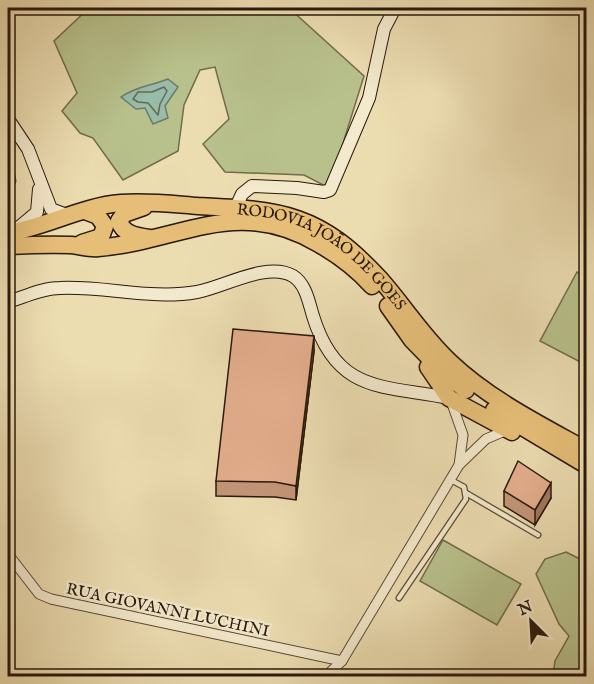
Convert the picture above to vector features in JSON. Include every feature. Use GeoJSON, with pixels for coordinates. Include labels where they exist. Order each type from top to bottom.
{"type":"FeatureCollection","features":[{"type":"Feature","properties":{"kind":"highway","name":"RODOVIA JOÃO DE GOES"},"geometry":{"type":"LineString","coordinates":[[9,237],[67,215],[120,203],[236,207],[299,218],[334,237],[380,280],[451,363],[508,406],[586,450]]}},
{"type":"Feature","properties":{"kind":"highway"},"geometry":{"type":"LineString","coordinates":[[152,238],[139,237],[124,230],[120,217],[143,207],[169,204]]}},
{"type":"Feature","properties":{"kind":"highway"},"geometry":{"type":"LineString","coordinates":[[73,245],[96,240],[105,231],[105,226],[98,216],[85,211]]}},
{"type":"Feature","properties":{"kind":"highway","name":"RODOVIA JOÃO DE GOES"},"geometry":{"type":"LineString","coordinates":[[9,237],[97,249],[223,222],[273,224],[297,231],[335,254],[367,280],[398,317],[412,340],[443,372],[468,391],[586,465]]}},
{"type":"Feature","properties":{"kind":"highway"},"geometry":{"type":"LineString","coordinates":[[412,340],[449,398],[507,430],[571,457]]}},
{"type":"Feature","properties":{"kind":"main road"},"geometry":{"type":"LineString","coordinates":[[236,207],[242,194],[252,186],[324,192],[330,190],[369,98],[384,29],[395,8]]}},
{"type":"Feature","properties":{"kind":"main road"},"geometry":{"type":"LineString","coordinates":[[8,119],[28,149],[51,209],[67,215]]}},
{"type":"Feature","properties":{"kind":"main road"},"geometry":{"type":"LineString","coordinates":[[9,237],[37,212],[39,182]]}},
{"type":"Feature","properties":{"kind":"main road"},"geometry":{"type":"LineString","coordinates":[[8,302],[59,288],[163,296],[197,292],[266,272],[285,272],[299,281],[306,292],[319,338],[330,358],[357,377],[385,389],[449,398]]}},
{"type":"Feature","properties":{"kind":"main road"},"geometry":{"type":"LineString","coordinates":[[410,393],[422,386],[426,380],[423,360]]}},
{"type":"Feature","properties":{"kind":"street"},"geometry":{"type":"LineString","coordinates":[[449,398],[463,435],[459,465]]}},
{"type":"Feature","properties":{"kind":"street"},"geometry":{"type":"LineString","coordinates":[[328,676],[342,661],[459,465],[480,443],[507,430]]}},
{"type":"Feature","properties":{"kind":"street","name":"RUA GIOVANNI LUCHINI"},"geometry":{"type":"LineString","coordinates":[[8,554],[39,594],[51,599],[342,661]]}},
{"type":"Feature","properties":{"kind":"lane"},"geometry":{"type":"LineString","coordinates":[[8,157],[13,181],[8,190]]}},
{"type":"Feature","properties":{"kind":"lane"},"geometry":{"type":"LineString","coordinates":[[399,598],[466,499],[464,488],[451,480]]}},
{"type":"Feature","properties":{"kind":"lane"},"geometry":{"type":"LineString","coordinates":[[466,493],[538,535]]}},
{"type":"Feature","properties":{"kind":"green space"},"geometry":{"type":"Polygon","coordinates":[[[89,8],[289,8],[364,76],[329,188],[304,175],[225,172],[203,144],[229,119],[215,67],[200,70],[184,105],[178,151],[123,180],[93,138],[80,133],[62,111],[77,93],[54,41],[89,8]]]}},
{"type":"Feature","properties":{"kind":"green space"},"geometry":{"type":"Polygon","coordinates":[[[577,272],[586,277],[586,365],[540,341],[577,272]]]}},
{"type":"Feature","properties":{"kind":"green space"},"geometry":{"type":"Polygon","coordinates":[[[443,540],[521,584],[497,625],[420,581],[443,540]]]}},
{"type":"Feature","properties":{"kind":"green space"},"geometry":{"type":"Polygon","coordinates":[[[566,552],[586,562],[586,668],[581,676],[553,676],[555,661],[569,636],[559,624],[536,574],[545,559],[566,552]]]}},
{"type":"Feature","properties":{"kind":"water"},"geometry":{"type":"Polygon","coordinates":[[[168,79],[178,87],[165,106],[168,118],[153,124],[145,108],[136,109],[121,97],[138,88],[168,79]]]}},
{"type":"Feature","properties":{"kind":"building"},"geometry":{"type":"Polygon","coordinates":[[[233,329],[314,336],[296,486],[275,482],[216,481],[233,329]]]}},
{"type":"Feature","properties":{"kind":"building"},"geometry":{"type":"Polygon","coordinates":[[[518,461],[551,483],[535,510],[504,491],[518,461]]]}}]}
